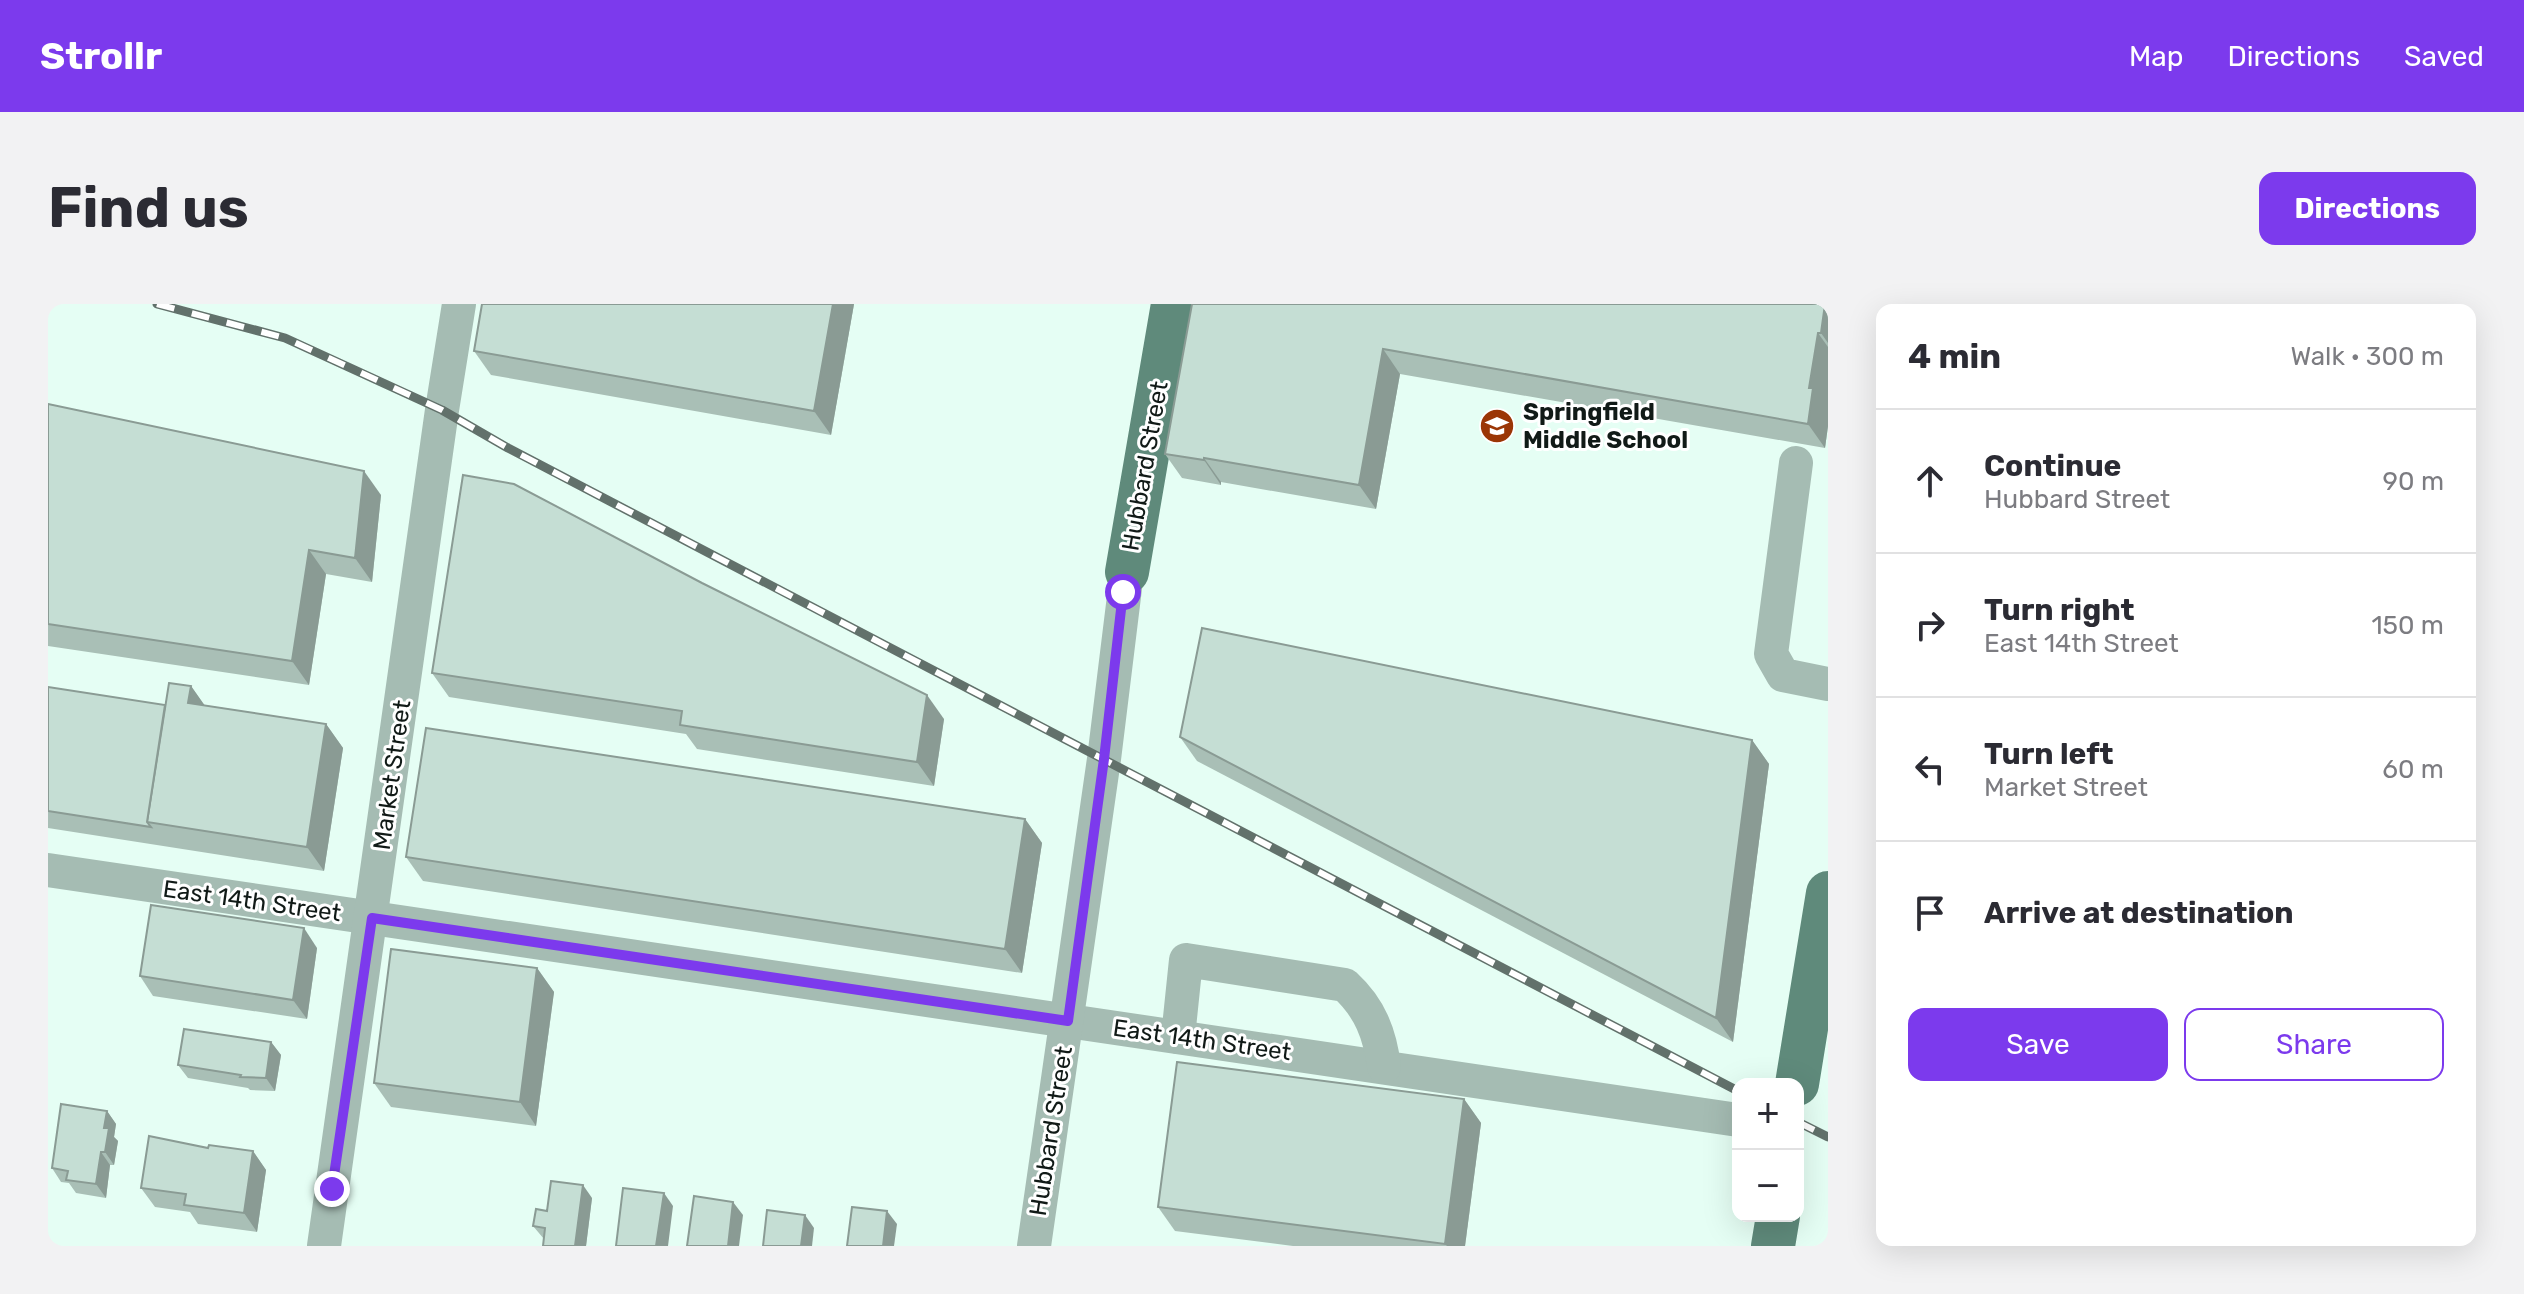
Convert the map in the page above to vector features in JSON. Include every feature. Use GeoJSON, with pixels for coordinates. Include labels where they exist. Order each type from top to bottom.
{"type":"FeatureCollection","features":[{"type":"Feature","properties":{"kind":"main road","name":"Hubbard Street"},"geometry":{"type":"LineString","coordinates":[[1127,572],[1173,304]]}},
{"type":"Feature","properties":{"kind":"main road"},"geometry":{"type":"LineString","coordinates":[[1798,1078],[1828,893]]}},
{"type":"Feature","properties":{"kind":"main road"},"geometry":{"type":"LineString","coordinates":[[1773,1246],[1777,1222]]}},
{"type":"Feature","properties":{"kind":"street","name":"Market Street"},"geometry":{"type":"LineString","coordinates":[[324,1246],[459,304]]}},
{"type":"Feature","properties":{"kind":"street"},"geometry":{"type":"LineString","coordinates":[[1796,463],[1771,654],[1783,675],[1828,684]]}},
{"type":"Feature","properties":{"kind":"street","name":"Hubbard Street"},"geometry":{"type":"LineString","coordinates":[[1034,1246],[1068,1021],[1127,572]]}},
{"type":"Feature","properties":{"kind":"street","name":"East 14th Street"},"geometry":{"type":"LineString","coordinates":[[48,870],[1732,1119]]}},
{"type":"Feature","properties":{"kind":"street"},"geometry":{"type":"LineString","coordinates":[[1178,1037],[1186,960],[1345,985],[1360,998],[1373,1021],[1381,1041],[1384,1067]]}},
{"type":"Feature","properties":{"kind":"building"},"geometry":{"type":"Polygon","coordinates":[[[482,304],[833,304],[814,411],[474,351],[482,304]]]}},
{"type":"Feature","properties":{"kind":"building"},"geometry":{"type":"Polygon","coordinates":[[[1192,304],[1825,304],[1809,388],[1813,388],[1808,424],[1383,349],[1359,485],[1165,454],[1192,304]]]}},
{"type":"Feature","properties":{"kind":"building"},"geometry":{"type":"Polygon","coordinates":[[[48,404],[364,471],[355,558],[309,550],[292,661],[48,624],[48,404]]]}},
{"type":"Feature","properties":{"kind":"building"},"geometry":{"type":"Polygon","coordinates":[[[463,475],[514,484],[702,583],[927,695],[917,762],[680,725],[682,711],[432,673],[463,475]]]}},
{"type":"Feature","properties":{"kind":"building"},"geometry":{"type":"Polygon","coordinates":[[[1202,628],[1752,740],[1716,1018],[1180,737],[1202,628]]]}},
{"type":"Feature","properties":{"kind":"building"},"geometry":{"type":"Polygon","coordinates":[[[169,683],[191,686],[188,703],[326,724],[307,847],[147,822],[169,683]]]}},
{"type":"Feature","properties":{"kind":"building"},"geometry":{"type":"Polygon","coordinates":[[[48,687],[165,705],[147,822],[151,827],[48,811],[48,687]]]}},
{"type":"Feature","properties":{"kind":"building"},"geometry":{"type":"Polygon","coordinates":[[[426,728],[1025,819],[1005,949],[406,857],[426,728]]]}},
{"type":"Feature","properties":{"kind":"building"},"geometry":{"type":"Polygon","coordinates":[[[151,905],[304,928],[293,1000],[140,976],[151,905]]]}},
{"type":"Feature","properties":{"kind":"building"},"geometry":{"type":"Polygon","coordinates":[[[391,949],[537,968],[520,1102],[374,1083],[391,949]]]}},
{"type":"Feature","properties":{"kind":"building"},"geometry":{"type":"Polygon","coordinates":[[[184,1029],[271,1042],[266,1078],[240,1077],[178,1065],[184,1029]]]}},
{"type":"Feature","properties":{"kind":"building"},"geometry":{"type":"Polygon","coordinates":[[[1177,1062],[1464,1099],[1445,1244],[1158,1207],[1177,1062]]]}},
{"type":"Feature","properties":{"kind":"building"},"geometry":{"type":"Polygon","coordinates":[[[61,1104],[107,1111],[104,1128],[109,1128],[96,1184],[66,1180],[68,1171],[52,1168],[61,1104]]]}},
{"type":"Feature","properties":{"kind":"building"},"geometry":{"type":"Polygon","coordinates":[[[149,1136],[208,1148],[209,1145],[253,1151],[244,1213],[184,1205],[186,1194],[141,1188],[149,1136]]]}},
{"type":"Feature","properties":{"kind":"building"},"geometry":{"type":"Polygon","coordinates":[[[551,1181],[583,1185],[575,1246],[543,1246],[545,1228],[533,1226],[536,1209],[547,1211],[551,1181]]]}},
{"type":"Feature","properties":{"kind":"building"},"geometry":{"type":"Polygon","coordinates":[[[623,1188],[664,1193],[656,1246],[616,1246],[623,1188]]]}},
{"type":"Feature","properties":{"kind":"building"},"geometry":{"type":"Polygon","coordinates":[[[694,1196],[733,1202],[728,1246],[687,1246],[694,1196]]]}},
{"type":"Feature","properties":{"kind":"building"},"geometry":{"type":"Polygon","coordinates":[[[852,1207],[887,1211],[883,1246],[847,1246],[852,1207]]]}},
{"type":"Feature","properties":{"kind":"building"},"geometry":{"type":"Polygon","coordinates":[[[767,1210],[805,1215],[801,1246],[763,1246],[767,1210]]]}},
{"type":"Feature","properties":{"kind":"railway"},"geometry":{"type":"LineString","coordinates":[[157,304],[285,338],[442,410],[508,448],[1732,1088]]}},
{"type":"Feature","properties":{"kind":"railway"},"geometry":{"type":"LineString","coordinates":[[1804,1125],[1828,1137]]}},
{"type":"Feature","properties":{"kind":"place","name":"Springfield Middle School"},"geometry":{"type":"Point","coordinates":[1497,426]}},
{"type":"Feature","properties":{"kind":"route"},"geometry":{"type":"LineString","coordinates":[[332,1189],[372,918],[1068,1021],[1123,592]]}}]}
